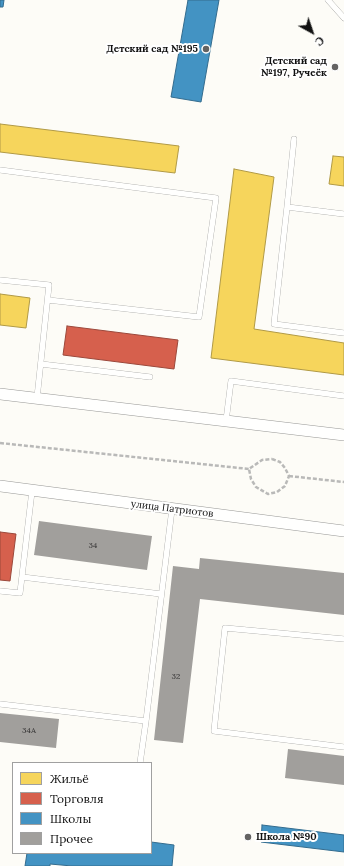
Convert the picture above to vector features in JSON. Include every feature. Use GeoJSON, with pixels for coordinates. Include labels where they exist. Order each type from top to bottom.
{"type":"FeatureCollection","features":[{"type":"Feature","properties":{"kind":"street"},"geometry":{"type":"LineString","coordinates":[[0,394],[344,435]]}},
{"type":"Feature","properties":{"kind":"street","name":"улица Патриотов"},"geometry":{"type":"LineString","coordinates":[[0,486],[344,531]]}},
{"type":"Feature","properties":{"kind":"lane"},"geometry":{"type":"LineString","coordinates":[[328,0],[344,18]]}},
{"type":"Feature","properties":{"kind":"lane"},"geometry":{"type":"LineString","coordinates":[[294,139],[274,324],[344,333]]}},
{"type":"Feature","properties":{"kind":"lane"},"geometry":{"type":"LineString","coordinates":[[0,170],[216,198],[199,317],[48,300]]}},
{"type":"Feature","properties":{"kind":"lane"},"geometry":{"type":"LineString","coordinates":[[287,207],[344,214]]}},
{"type":"Feature","properties":{"kind":"lane"},"geometry":{"type":"LineString","coordinates":[[0,280],[49,285],[37,398]]}},
{"type":"Feature","properties":{"kind":"lane"},"geometry":{"type":"LineString","coordinates":[[41,364],[150,377]]}},
{"type":"Feature","properties":{"kind":"lane"},"geometry":{"type":"LineString","coordinates":[[226,421],[230,381],[344,396]]}},
{"type":"Feature","properties":{"kind":"lane"},"geometry":{"type":"LineString","coordinates":[[0,591],[20,593],[32,490]]}},
{"type":"Feature","properties":{"kind":"lane"},"geometry":{"type":"LineString","coordinates":[[140,762],[172,509]]}},
{"type":"Feature","properties":{"kind":"lane"},"geometry":{"type":"LineString","coordinates":[[22,577],[161,594]]}},
{"type":"Feature","properties":{"kind":"lane"},"geometry":{"type":"LineString","coordinates":[[344,639],[225,628],[214,731],[344,747]]}},
{"type":"Feature","properties":{"kind":"lane"},"geometry":{"type":"LineString","coordinates":[[0,704],[146,721]]}},
{"type":"Feature","properties":{"kind":"path"},"geometry":{"type":"LineString","coordinates":[[0,443],[249,469],[262,460],[272,459],[280,462],[289,476],[285,486],[277,492],[268,494],[256,487],[251,479],[249,469]]}},
{"type":"Feature","properties":{"kind":"path"},"geometry":{"type":"LineString","coordinates":[[289,476],[344,482]]}},
{"type":"Feature","properties":{"kind":"building: Жильё"},"geometry":{"type":"Polygon","coordinates":[[[0,124],[179,146],[175,173],[0,152],[0,124]]]}},
{"type":"Feature","properties":{"kind":"building: Жильё"},"geometry":{"type":"Polygon","coordinates":[[[333,156],[344,157],[344,186],[329,184],[333,156]]]}},
{"type":"Feature","properties":{"kind":"building: Жильё"},"geometry":{"type":"Polygon","coordinates":[[[234,169],[274,177],[254,329],[344,343],[344,375],[211,358],[234,169]]]}},
{"type":"Feature","properties":{"kind":"building: Жильё"},"geometry":{"type":"Polygon","coordinates":[[[0,294],[30,298],[26,328],[0,325],[0,294]]]}},
{"type":"Feature","properties":{"kind":"building: Торговля"},"geometry":{"type":"Polygon","coordinates":[[[67,326],[178,340],[174,369],[63,355],[67,326]]]}},
{"type":"Feature","properties":{"kind":"building: Торговля"},"geometry":{"type":"Polygon","coordinates":[[[0,532],[16,534],[10,581],[0,580],[0,532]]]}},
{"type":"Feature","properties":{"kind":"building: Школы"},"geometry":{"type":"Polygon","coordinates":[[[0,0],[4,0],[3,7],[0,7],[0,0]]]}},
{"type":"Feature","properties":{"kind":"building: Школы"},"geometry":{"type":"Polygon","coordinates":[[[188,0],[219,0],[201,102],[171,97],[188,0]]]}},
{"type":"Feature","properties":{"kind":"building: Школы"},"geometry":{"type":"Polygon","coordinates":[[[262,825],[344,835],[344,852],[261,842],[262,825]]]}},
{"type":"Feature","properties":{"kind":"building: Школы"},"geometry":{"type":"Polygon","coordinates":[[[152,842],[174,845],[172,866],[72,866],[50,864],[50,866],[25,866],[27,854],[152,854],[152,842]]]}},
{"type":"Feature","properties":{"kind":"building: Прочее"},"geometry":{"type":"Polygon","coordinates":[[[39,521],[152,536],[147,570],[34,555],[39,521]]]}},
{"type":"Feature","properties":{"kind":"building: Прочее"},"geometry":{"type":"Polygon","coordinates":[[[200,558],[344,573],[344,615],[200,599],[183,743],[154,740],[173,566],[199,569],[200,558]]]}},
{"type":"Feature","properties":{"kind":"building: Прочее"},"geometry":{"type":"Polygon","coordinates":[[[0,713],[59,719],[56,748],[0,742],[0,713]]]}},
{"type":"Feature","properties":{"kind":"building: Прочее"},"geometry":{"type":"Polygon","coordinates":[[[288,749],[344,756],[344,785],[285,778],[288,749]]]}},
{"type":"Feature","properties":{"kind":"place","name":"Детский сад №195"},"geometry":{"type":"Point","coordinates":[206,49]}},
{"type":"Feature","properties":{"kind":"place","name":"Детский сад №197, Ручеёк"},"geometry":{"type":"Point","coordinates":[335,67]}},
{"type":"Feature","properties":{"kind":"place","name":"Школа №90"},"geometry":{"type":"Point","coordinates":[248,837]}}]}
